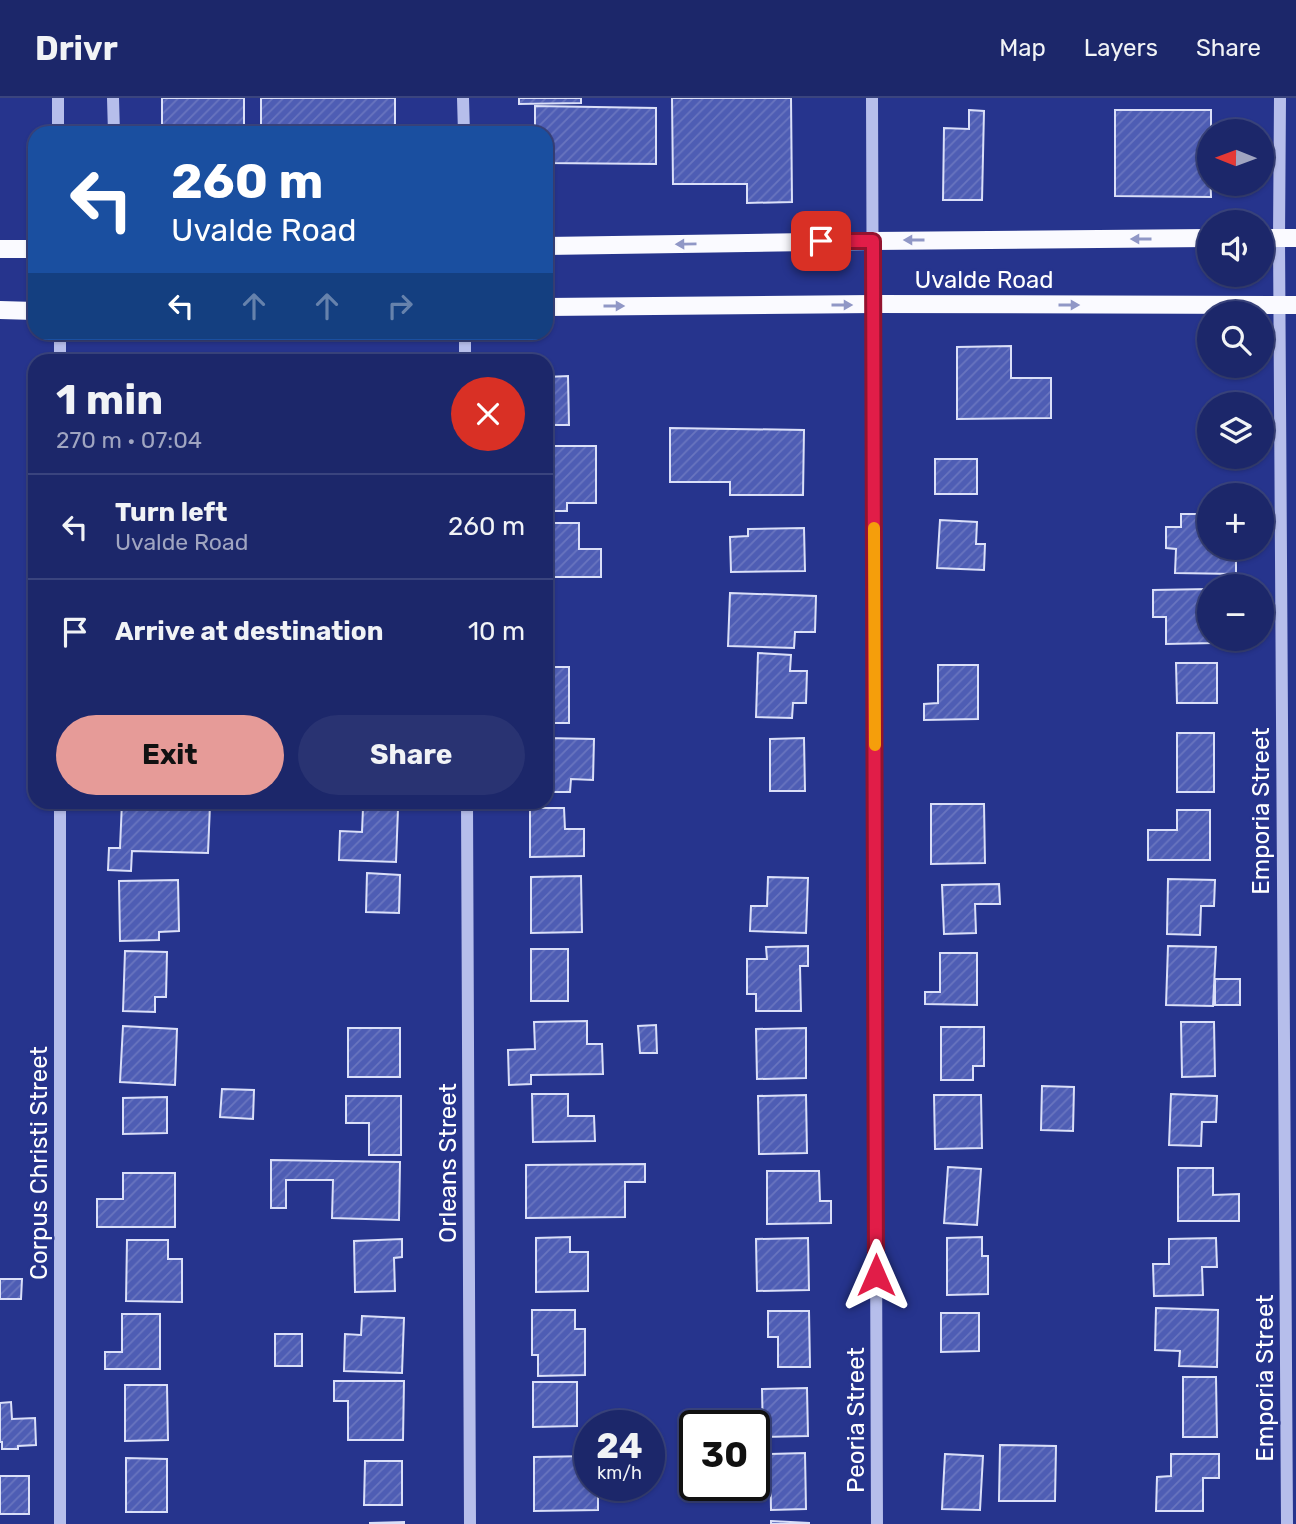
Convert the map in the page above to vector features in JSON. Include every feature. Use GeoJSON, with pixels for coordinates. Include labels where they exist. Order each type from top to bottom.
{"type":"FeatureCollection","features":[{"type":"Feature","properties":{"kind":"main road","name":"Uvalde Road"},"geometry":{"type":"LineString","coordinates":[[553,246],[1197,238]]}},
{"type":"Feature","properties":{"kind":"main road"},"geometry":{"type":"LineString","coordinates":[[0,249],[28,249]]}},
{"type":"Feature","properties":{"kind":"main road","name":"Uvalde Road"},"geometry":{"type":"LineString","coordinates":[[553,307],[1288,305]]}},
{"type":"Feature","properties":{"kind":"main road"},"geometry":{"type":"LineString","coordinates":[[0,310],[28,311]]}},
{"type":"Feature","properties":{"kind":"street"},"geometry":{"type":"LineString","coordinates":[[58,98],[58,126]]}},
{"type":"Feature","properties":{"kind":"street"},"geometry":{"type":"LineString","coordinates":[[113,98],[114,126]]}},
{"type":"Feature","properties":{"kind":"street"},"geometry":{"type":"LineString","coordinates":[[463,98],[464,126]]}},
{"type":"Feature","properties":{"kind":"street","name":"Peoria Street"},"geometry":{"type":"LineString","coordinates":[[872,98],[877,1524]]}},
{"type":"Feature","properties":{"kind":"street","name":"Emporia Street"},"geometry":{"type":"LineString","coordinates":[[1280,98],[1279,238],[1288,305],[1287,1524]]}},
{"type":"Feature","properties":{"kind":"street","name":"Corpus Christi Street"},"geometry":{"type":"LineString","coordinates":[[60,809],[60,1524]]}},
{"type":"Feature","properties":{"kind":"street","name":"Orleans Street"},"geometry":{"type":"LineString","coordinates":[[467,809],[470,1524]]}},
{"type":"Feature","properties":{"kind":"building"},"geometry":{"type":"Polygon","coordinates":[[[162,98],[244,98],[244,126],[162,126],[162,98]]]}},
{"type":"Feature","properties":{"kind":"building"},"geometry":{"type":"Polygon","coordinates":[[[261,98],[395,98],[395,126],[261,126],[261,98]]]}},
{"type":"Feature","properties":{"kind":"building"},"geometry":{"type":"Polygon","coordinates":[[[519,98],[581,98],[581,103],[519,104],[519,98]]]}},
{"type":"Feature","properties":{"kind":"building"},"geometry":{"type":"Polygon","coordinates":[[[672,98],[791,98],[792,202],[747,203],[747,184],[673,184],[672,98]]]}},
{"type":"Feature","properties":{"kind":"building"},"geometry":{"type":"Polygon","coordinates":[[[535,106],[656,108],[656,164],[553,163],[553,126],[535,126],[535,106]]]}},
{"type":"Feature","properties":{"kind":"building"},"geometry":{"type":"Polygon","coordinates":[[[969,110],[984,111],[982,200],[943,200],[944,128],[969,129],[969,110]]]}},
{"type":"Feature","properties":{"kind":"building"},"geometry":{"type":"Polygon","coordinates":[[[1115,110],[1211,110],[1211,119],[1197,119],[1197,196],[1211,197],[1115,196],[1115,110]]]}},
{"type":"Feature","properties":{"kind":"building"},"geometry":{"type":"Polygon","coordinates":[[[1011,346],[1011,378],[1051,378],[1051,418],[957,419],[957,347],[1011,346]]]}},
{"type":"Feature","properties":{"kind":"building"},"geometry":{"type":"Polygon","coordinates":[[[568,376],[569,425],[553,425],[553,377],[568,376]]]}},
{"type":"Feature","properties":{"kind":"building"},"geometry":{"type":"Polygon","coordinates":[[[670,428],[804,430],[803,495],[730,495],[730,482],[670,482],[670,428]]]}},
{"type":"Feature","properties":{"kind":"building"},"geometry":{"type":"Polygon","coordinates":[[[553,446],[596,446],[596,503],[567,503],[567,511],[553,511],[553,446]]]}},
{"type":"Feature","properties":{"kind":"building"},"geometry":{"type":"Polygon","coordinates":[[[935,459],[977,459],[977,494],[935,494],[935,459]]]}},
{"type":"Feature","properties":{"kind":"building"},"geometry":{"type":"Polygon","coordinates":[[[1181,514],[1197,514],[1197,560],[1236,560],[1236,574],[1175,573],[1176,549],[1166,548],[1166,527],[1181,527],[1181,514]]]}},
{"type":"Feature","properties":{"kind":"building"},"geometry":{"type":"Polygon","coordinates":[[[940,520],[977,522],[976,544],[985,544],[984,570],[937,568],[940,520]]]}},
{"type":"Feature","properties":{"kind":"building"},"geometry":{"type":"Polygon","coordinates":[[[553,523],[579,523],[579,549],[601,549],[601,577],[553,577],[553,523]]]}},
{"type":"Feature","properties":{"kind":"building"},"geometry":{"type":"Polygon","coordinates":[[[804,528],[805,571],[731,572],[730,537],[748,536],[748,529],[804,528]]]}},
{"type":"Feature","properties":{"kind":"building"},"geometry":{"type":"Polygon","coordinates":[[[1197,589],[1197,643],[1166,644],[1166,617],[1153,617],[1153,590],[1197,589]]]}},
{"type":"Feature","properties":{"kind":"building"},"geometry":{"type":"Polygon","coordinates":[[[730,593],[816,596],[815,632],[795,632],[794,648],[728,646],[730,593]]]}},
{"type":"Feature","properties":{"kind":"building"},"geometry":{"type":"Polygon","coordinates":[[[758,653],[791,655],[790,671],[807,671],[806,703],[793,703],[792,718],[756,717],[758,653]]]}},
{"type":"Feature","properties":{"kind":"building"},"geometry":{"type":"Polygon","coordinates":[[[1176,663],[1217,663],[1217,703],[1177,703],[1176,663]]]}},
{"type":"Feature","properties":{"kind":"building"},"geometry":{"type":"Polygon","coordinates":[[[938,665],[978,665],[978,719],[924,720],[924,704],[938,703],[938,665]]]}},
{"type":"Feature","properties":{"kind":"building"},"geometry":{"type":"Polygon","coordinates":[[[553,667],[569,667],[569,723],[553,723],[553,667]]]}},
{"type":"Feature","properties":{"kind":"building"},"geometry":{"type":"Polygon","coordinates":[[[1177,733],[1214,733],[1214,792],[1177,792],[1177,733]]]}},
{"type":"Feature","properties":{"kind":"building"},"geometry":{"type":"Polygon","coordinates":[[[553,738],[594,739],[593,780],[571,779],[570,792],[553,792],[553,738]]]}},
{"type":"Feature","properties":{"kind":"building"},"geometry":{"type":"Polygon","coordinates":[[[804,738],[805,791],[770,791],[770,739],[804,738]]]}},
{"type":"Feature","properties":{"kind":"building"},"geometry":{"type":"Polygon","coordinates":[[[931,804],[984,804],[985,863],[931,864],[931,804]]]}},
{"type":"Feature","properties":{"kind":"building"},"geometry":{"type":"Polygon","coordinates":[[[564,808],[565,829],[584,829],[584,856],[530,857],[530,809],[564,808]]]}},
{"type":"Feature","properties":{"kind":"building"},"geometry":{"type":"Polygon","coordinates":[[[122,809],[210,809],[208,853],[132,851],[131,871],[108,870],[109,848],[120,848],[122,809]]]}},
{"type":"Feature","properties":{"kind":"building"},"geometry":{"type":"Polygon","coordinates":[[[363,809],[398,809],[396,862],[339,860],[340,831],[362,832],[363,809]]]}},
{"type":"Feature","properties":{"kind":"building"},"geometry":{"type":"Polygon","coordinates":[[[1177,810],[1210,810],[1210,860],[1148,860],[1148,830],[1177,830],[1177,810]]]}},
{"type":"Feature","properties":{"kind":"building"},"geometry":{"type":"Polygon","coordinates":[[[367,873],[400,875],[399,913],[366,912],[367,873]]]}},
{"type":"Feature","properties":{"kind":"building"},"geometry":{"type":"Polygon","coordinates":[[[581,876],[582,932],[531,933],[531,877],[581,876]]]}},
{"type":"Feature","properties":{"kind":"building"},"geometry":{"type":"Polygon","coordinates":[[[768,877],[808,878],[806,933],[750,931],[751,906],[767,906],[768,877]]]}},
{"type":"Feature","properties":{"kind":"building"},"geometry":{"type":"Polygon","coordinates":[[[1168,879],[1215,880],[1214,906],[1201,906],[1200,935],[1167,934],[1168,879]]]}},
{"type":"Feature","properties":{"kind":"building"},"geometry":{"type":"Polygon","coordinates":[[[178,880],[179,931],[159,932],[159,940],[120,941],[119,881],[178,880]]]}},
{"type":"Feature","properties":{"kind":"building"},"geometry":{"type":"Polygon","coordinates":[[[999,884],[1000,904],[975,904],[976,933],[944,934],[942,885],[999,884]]]}},
{"type":"Feature","properties":{"kind":"building"},"geometry":{"type":"Polygon","coordinates":[[[808,946],[808,966],[800,966],[801,1011],[756,1011],[756,994],[747,994],[747,959],[767,959],[766,947],[808,946]]]}},
{"type":"Feature","properties":{"kind":"building"},"geometry":{"type":"Polygon","coordinates":[[[1168,946],[1216,947],[1213,1006],[1166,1005],[1168,946]]]}},
{"type":"Feature","properties":{"kind":"building"},"geometry":{"type":"Polygon","coordinates":[[[531,949],[568,949],[568,1001],[531,1001],[531,949]]]}},
{"type":"Feature","properties":{"kind":"building"},"geometry":{"type":"Polygon","coordinates":[[[125,951],[167,952],[166,997],[155,997],[155,1012],[123,1011],[125,951]]]}},
{"type":"Feature","properties":{"kind":"building"},"geometry":{"type":"Polygon","coordinates":[[[940,953],[977,953],[977,1005],[925,1004],[925,992],[940,992],[940,953]]]}},
{"type":"Feature","properties":{"kind":"building"},"geometry":{"type":"Polygon","coordinates":[[[1215,979],[1240,979],[1240,1005],[1215,1005],[1215,979]]]}},
{"type":"Feature","properties":{"kind":"building"},"geometry":{"type":"Polygon","coordinates":[[[587,1021],[587,1044],[602,1044],[603,1074],[531,1075],[531,1084],[509,1085],[508,1050],[535,1049],[534,1022],[587,1021]]]}},
{"type":"Feature","properties":{"kind":"building"},"geometry":{"type":"Polygon","coordinates":[[[1181,1022],[1214,1022],[1215,1076],[1182,1077],[1181,1022]]]}},
{"type":"Feature","properties":{"kind":"building"},"geometry":{"type":"Polygon","coordinates":[[[656,1025],[657,1053],[640,1053],[638,1026],[656,1025]]]}},
{"type":"Feature","properties":{"kind":"building"},"geometry":{"type":"Polygon","coordinates":[[[123,1026],[177,1029],[175,1085],[120,1082],[123,1026]]]}},
{"type":"Feature","properties":{"kind":"building"},"geometry":{"type":"Polygon","coordinates":[[[941,1027],[984,1027],[984,1066],[973,1066],[973,1080],[941,1080],[941,1027]]]}},
{"type":"Feature","properties":{"kind":"building"},"geometry":{"type":"Polygon","coordinates":[[[348,1028],[400,1028],[400,1077],[348,1077],[348,1028]]]}},
{"type":"Feature","properties":{"kind":"building"},"geometry":{"type":"Polygon","coordinates":[[[806,1028],[806,1078],[757,1079],[756,1029],[806,1028]]]}},
{"type":"Feature","properties":{"kind":"building"},"geometry":{"type":"Polygon","coordinates":[[[1042,1086],[1074,1087],[1073,1131],[1041,1130],[1042,1086]]]}},
{"type":"Feature","properties":{"kind":"building"},"geometry":{"type":"Polygon","coordinates":[[[222,1089],[254,1090],[253,1119],[220,1117],[222,1089]]]}},
{"type":"Feature","properties":{"kind":"building"},"geometry":{"type":"Polygon","coordinates":[[[532,1094],[568,1094],[568,1116],[594,1116],[595,1141],[533,1142],[532,1094]]]}},
{"type":"Feature","properties":{"kind":"building"},"geometry":{"type":"Polygon","coordinates":[[[1171,1094],[1217,1096],[1216,1122],[1202,1122],[1201,1146],[1169,1145],[1171,1094]]]}},
{"type":"Feature","properties":{"kind":"building"},"geometry":{"type":"Polygon","coordinates":[[[806,1095],[807,1153],[759,1154],[758,1096],[806,1095]]]}},
{"type":"Feature","properties":{"kind":"building"},"geometry":{"type":"Polygon","coordinates":[[[934,1095],[981,1095],[982,1148],[935,1149],[934,1095]]]}},
{"type":"Feature","properties":{"kind":"building"},"geometry":{"type":"Polygon","coordinates":[[[346,1096],[401,1096],[401,1155],[369,1155],[369,1123],[346,1123],[346,1096]]]}},
{"type":"Feature","properties":{"kind":"building"},"geometry":{"type":"Polygon","coordinates":[[[167,1097],[167,1133],[123,1134],[123,1098],[167,1097]]]}},
{"type":"Feature","properties":{"kind":"building"},"geometry":{"type":"Polygon","coordinates":[[[271,1160],[400,1162],[399,1220],[332,1218],[333,1180],[286,1180],[286,1208],[271,1208],[271,1160]]]}},
{"type":"Feature","properties":{"kind":"building"},"geometry":{"type":"Polygon","coordinates":[[[645,1164],[645,1182],[625,1182],[625,1217],[526,1218],[526,1165],[645,1164]]]}},
{"type":"Feature","properties":{"kind":"building"},"geometry":{"type":"Polygon","coordinates":[[[948,1167],[981,1169],[977,1225],[944,1223],[948,1167]]]}},
{"type":"Feature","properties":{"kind":"building"},"geometry":{"type":"Polygon","coordinates":[[[1178,1168],[1213,1168],[1213,1195],[1239,1194],[1239,1221],[1178,1221],[1178,1168]]]}},
{"type":"Feature","properties":{"kind":"building"},"geometry":{"type":"Polygon","coordinates":[[[767,1171],[819,1171],[820,1201],[831,1201],[831,1223],[767,1224],[767,1171]]]}},
{"type":"Feature","properties":{"kind":"building"},"geometry":{"type":"Polygon","coordinates":[[[123,1173],[175,1173],[175,1227],[97,1227],[97,1199],[123,1199],[123,1173]]]}},
{"type":"Feature","properties":{"kind":"building"},"geometry":{"type":"Polygon","coordinates":[[[570,1237],[570,1252],[588,1252],[588,1291],[536,1292],[536,1238],[570,1237]]]}},
{"type":"Feature","properties":{"kind":"building"},"geometry":{"type":"Polygon","coordinates":[[[982,1237],[982,1256],[988,1256],[988,1294],[947,1295],[947,1238],[982,1237]]]}},
{"type":"Feature","properties":{"kind":"building"},"geometry":{"type":"Polygon","coordinates":[[[808,1238],[809,1290],[757,1291],[756,1239],[808,1238]]]}},
{"type":"Feature","properties":{"kind":"building"},"geometry":{"type":"Polygon","coordinates":[[[1216,1238],[1217,1267],[1202,1267],[1203,1295],[1154,1296],[1153,1264],[1169,1264],[1169,1239],[1216,1238]]]}},
{"type":"Feature","properties":{"kind":"building"},"geometry":{"type":"Polygon","coordinates":[[[402,1239],[402,1257],[394,1258],[395,1291],[355,1292],[354,1241],[402,1239]]]}},
{"type":"Feature","properties":{"kind":"building"},"geometry":{"type":"Polygon","coordinates":[[[127,1240],[168,1240],[168,1259],[182,1259],[182,1302],[126,1301],[127,1240]]]}},
{"type":"Feature","properties":{"kind":"building"},"geometry":{"type":"Polygon","coordinates":[[[0,1279],[22,1279],[21,1299],[0,1299],[0,1279]]]}},
{"type":"Feature","properties":{"kind":"building"},"geometry":{"type":"Polygon","coordinates":[[[1156,1308],[1218,1310],[1217,1367],[1179,1366],[1180,1351],[1155,1350],[1156,1308]]]}},
{"type":"Feature","properties":{"kind":"building"},"geometry":{"type":"Polygon","coordinates":[[[532,1310],[575,1310],[575,1329],[585,1329],[585,1375],[538,1376],[538,1355],[532,1355],[532,1310]]]}},
{"type":"Feature","properties":{"kind":"building"},"geometry":{"type":"Polygon","coordinates":[[[768,1311],[809,1311],[810,1367],[778,1367],[778,1337],[768,1337],[768,1311]]]}},
{"type":"Feature","properties":{"kind":"building"},"geometry":{"type":"Polygon","coordinates":[[[941,1313],[979,1313],[979,1351],[941,1352],[941,1313]]]}},
{"type":"Feature","properties":{"kind":"building"},"geometry":{"type":"Polygon","coordinates":[[[122,1314],[160,1314],[160,1369],[105,1369],[105,1352],[122,1352],[122,1314]]]}},
{"type":"Feature","properties":{"kind":"building"},"geometry":{"type":"Polygon","coordinates":[[[362,1316],[404,1318],[402,1373],[344,1371],[345,1334],[361,1335],[362,1316]]]}},
{"type":"Feature","properties":{"kind":"building"},"geometry":{"type":"Polygon","coordinates":[[[275,1334],[302,1334],[302,1366],[275,1366],[275,1334]]]}},
{"type":"Feature","properties":{"kind":"building"},"geometry":{"type":"Polygon","coordinates":[[[1183,1377],[1216,1377],[1217,1437],[1183,1437],[1183,1377]]]}},
{"type":"Feature","properties":{"kind":"building"},"geometry":{"type":"Polygon","coordinates":[[[334,1381],[404,1381],[403,1440],[348,1440],[348,1401],[334,1401],[334,1381]]]}},
{"type":"Feature","properties":{"kind":"building"},"geometry":{"type":"Polygon","coordinates":[[[533,1382],[577,1382],[574,1426],[533,1427],[533,1382]]]}},
{"type":"Feature","properties":{"kind":"building"},"geometry":{"type":"Polygon","coordinates":[[[125,1385],[167,1385],[168,1440],[125,1441],[125,1385]]]}},
{"type":"Feature","properties":{"kind":"building"},"geometry":{"type":"Polygon","coordinates":[[[807,1388],[808,1436],[770,1437],[770,1410],[762,1410],[762,1389],[807,1388]]]}},
{"type":"Feature","properties":{"kind":"building"},"geometry":{"type":"Polygon","coordinates":[[[11,1402],[12,1419],[35,1418],[36,1445],[2,1449],[0,1403],[11,1402]]]}},
{"type":"Feature","properties":{"kind":"building"},"geometry":{"type":"Polygon","coordinates":[[[1000,1445],[1056,1446],[1055,1501],[999,1501],[1000,1445]]]}},
{"type":"Feature","properties":{"kind":"building"},"geometry":{"type":"Polygon","coordinates":[[[805,1453],[806,1509],[771,1510],[770,1454],[805,1453]]]}},
{"type":"Feature","properties":{"kind":"building"},"geometry":{"type":"Polygon","coordinates":[[[945,1454],[983,1456],[980,1510],[942,1509],[945,1454]]]}},
{"type":"Feature","properties":{"kind":"building"},"geometry":{"type":"Polygon","coordinates":[[[1171,1454],[1219,1454],[1219,1478],[1203,1478],[1203,1511],[1156,1511],[1157,1477],[1171,1476],[1171,1454]]]}},
{"type":"Feature","properties":{"kind":"building"},"geometry":{"type":"Polygon","coordinates":[[[574,1456],[574,1501],[598,1501],[598,1510],[534,1511],[534,1457],[574,1456]]]}},
{"type":"Feature","properties":{"kind":"building"},"geometry":{"type":"Polygon","coordinates":[[[126,1458],[167,1459],[167,1512],[126,1512],[126,1458]]]}},
{"type":"Feature","properties":{"kind":"building"},"geometry":{"type":"Polygon","coordinates":[[[365,1461],[402,1461],[402,1505],[364,1505],[365,1461]]]}},
{"type":"Feature","properties":{"kind":"building"},"geometry":{"type":"Polygon","coordinates":[[[0,1476],[29,1476],[29,1514],[0,1514],[0,1476]]]}},
{"type":"Feature","properties":{"kind":"building"},"geometry":{"type":"Polygon","coordinates":[[[771,1521],[809,1523],[809,1524],[771,1524],[771,1521]]]}},
{"type":"Feature","properties":{"kind":"building"},"geometry":{"type":"Polygon","coordinates":[[[370,1523],[404,1524],[370,1524],[370,1523]]]}},
{"type":"Feature","properties":{"kind":"slow traffic"},"geometry":{"type":"LineString","coordinates":[[874,528],[875,745]]}},
{"type":"Feature","properties":{"kind":"route"},"geometry":{"type":"LineString","coordinates":[[821,241],[873,241],[876,1275]]}}]}
